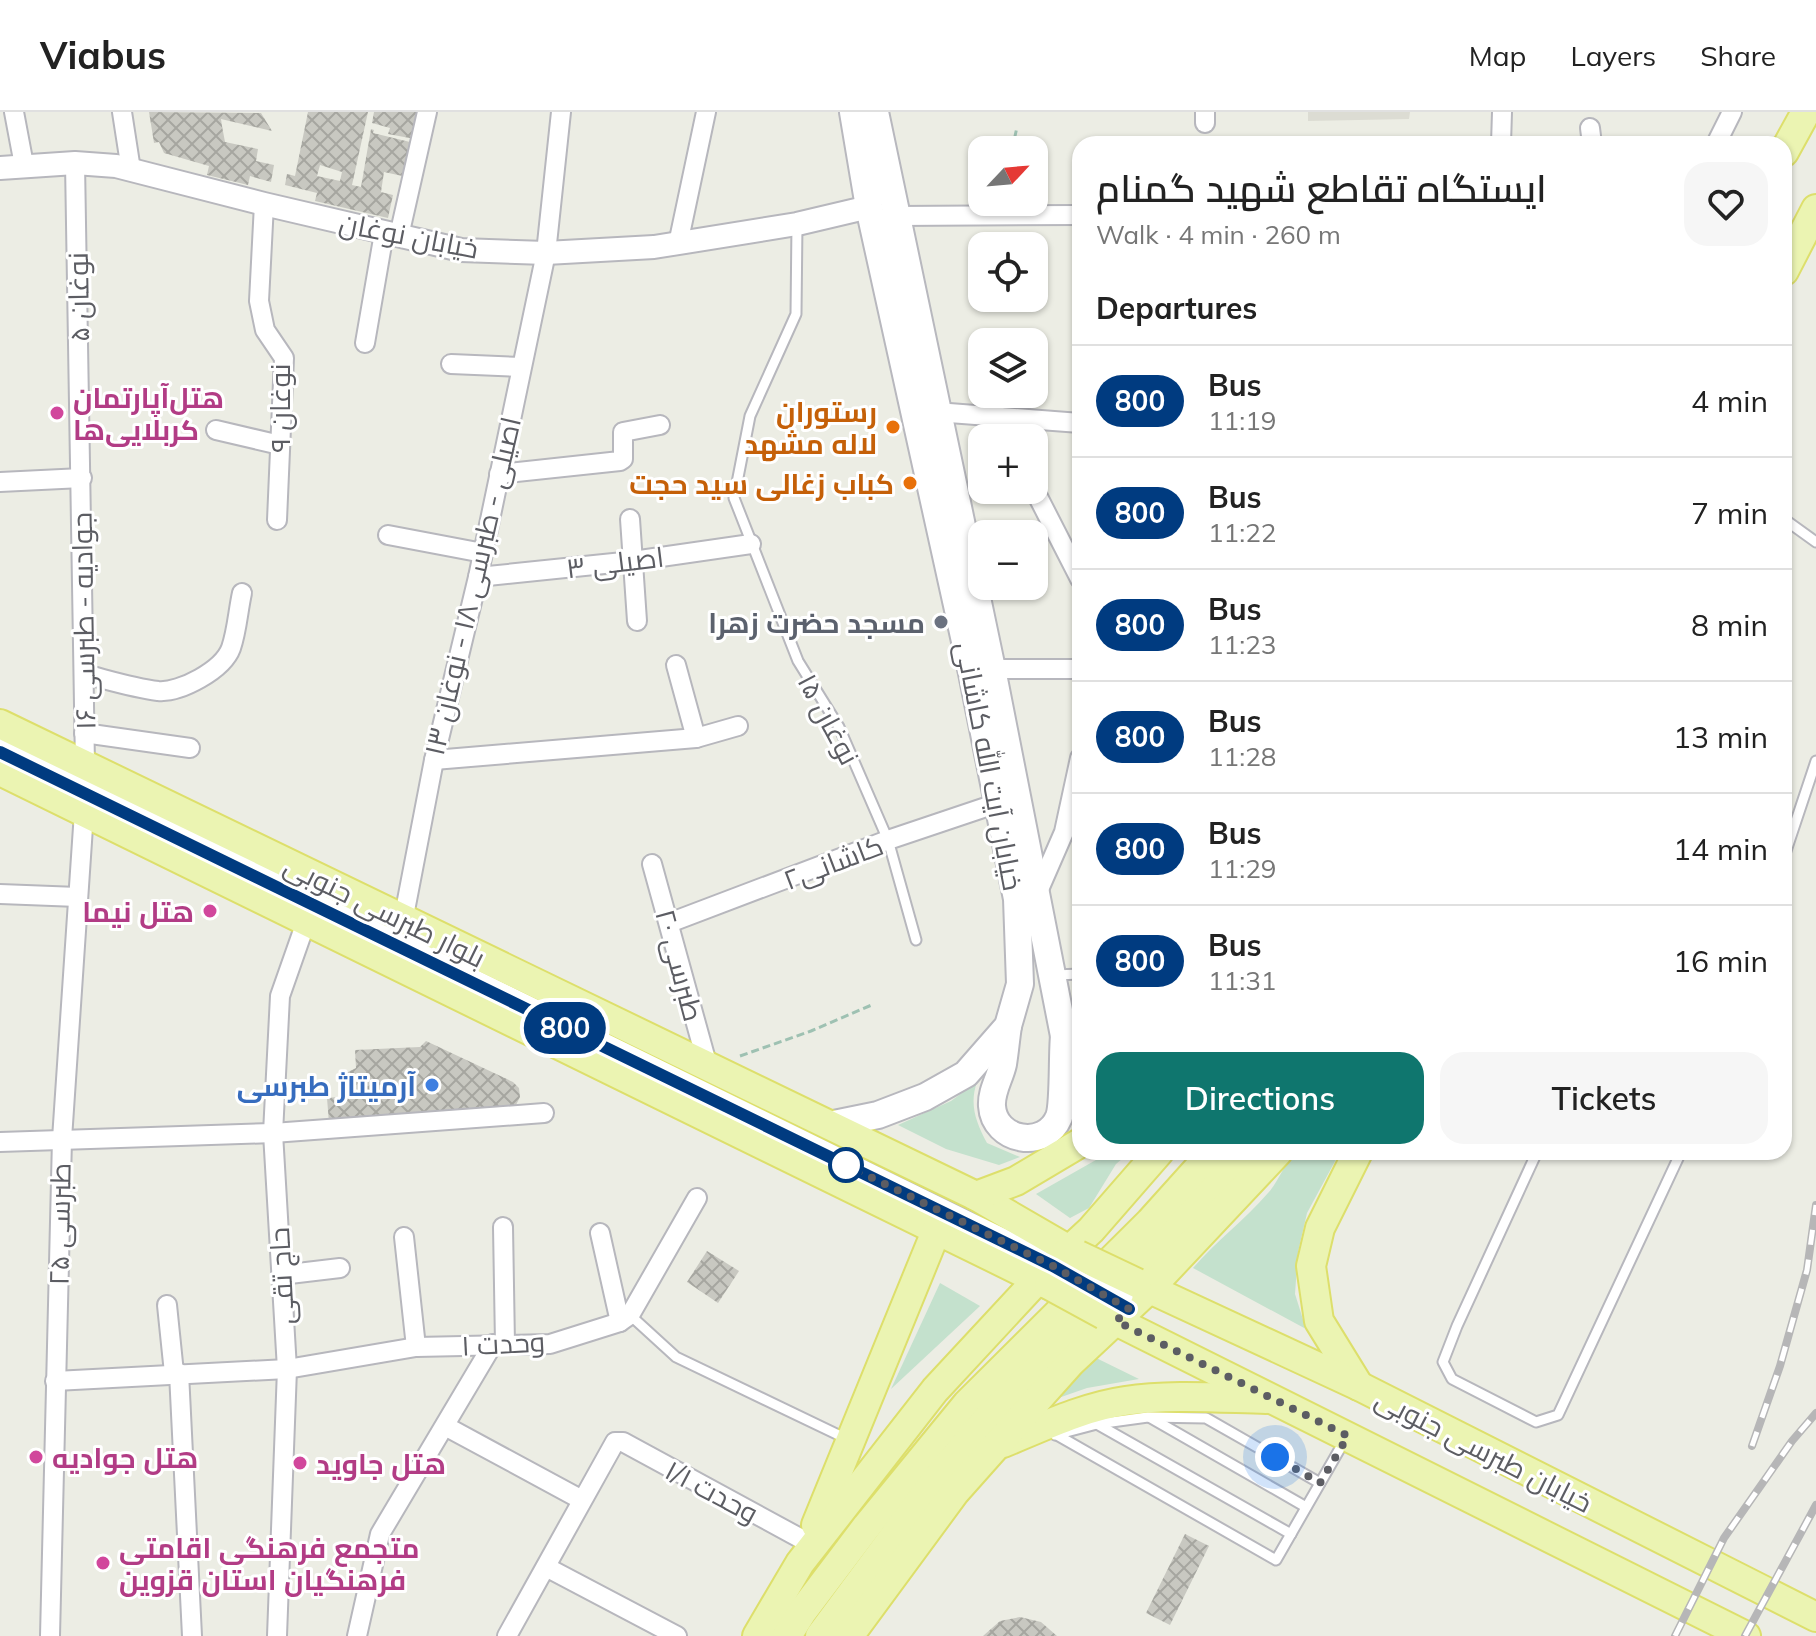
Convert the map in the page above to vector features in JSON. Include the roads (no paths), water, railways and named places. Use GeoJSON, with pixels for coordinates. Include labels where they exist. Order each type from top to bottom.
{"type":"FeatureCollection","features":[{"type":"Feature","properties":{"kind":"main road","name":"خیابان آیت الله کاشانی"},"geometry":{"type":"LineString","coordinates":[[829,1125],[878,1115],[939,1090],[966,1074],[1008,1026],[1020,984],[1017,899],[969,658],[869,207],[853,112]]}},
{"type":"Feature","properties":{"kind":"main road","name":"خیابان آیت الله کاشانی"},"geometry":{"type":"LineString","coordinates":[[875,112],[992,669],[1051,975],[1064,1036],[1072,1052]]}},
{"type":"Feature","properties":{"kind":"main road"},"geometry":{"type":"LineString","coordinates":[[1792,137],[1806,112]]}},
{"type":"Feature","properties":{"kind":"main road"},"geometry":{"type":"LineString","coordinates":[[1792,256],[1816,209]]}},
{"type":"Feature","properties":{"kind":"main road","name":"بلوار طبرسی جنوبی"},"geometry":{"type":"LineString","coordinates":[[0,724],[976,1196],[1060,1267]]}},
{"type":"Feature","properties":{"kind":"main road","name":"بلوار طبرسی جنوبی"},"geometry":{"type":"LineString","coordinates":[[0,771],[937,1229],[1060,1267]]}},
{"type":"Feature","properties":{"kind":"main road"},"geometry":{"type":"LineString","coordinates":[[1008,1026],[1003,1065],[992,1098],[992,1109],[1002,1129],[1022,1138],[1044,1134],[1059,1117],[1064,1036]]}},
{"type":"Feature","properties":{"kind":"main road"},"geometry":{"type":"LineString","coordinates":[[976,1196],[1016,1181],[1072,1148]]}},
{"type":"Feature","properties":{"kind":"main road"},"geometry":{"type":"LineString","coordinates":[[804,1553],[935,1390],[1060,1267],[1152,1160]]}},
{"type":"Feature","properties":{"kind":"main road"},"geometry":{"type":"LineString","coordinates":[[787,1636],[867,1526],[967,1404],[1150,1222],[1206,1160]]}},
{"type":"Feature","properties":{"kind":"main road"},"geometry":{"type":"LineString","coordinates":[[820,1636],[916,1506],[987,1419],[1171,1238],[1240,1160]]}},
{"type":"Feature","properties":{"kind":"main road"},"geometry":{"type":"LineString","coordinates":[[849,1636],[955,1492],[1071,1362],[1270,1160]]}},
{"type":"Feature","properties":{"kind":"main road"},"geometry":{"type":"LineString","coordinates":[[1354,1160],[1320,1228],[1311,1266],[1319,1321],[1359,1386]]}},
{"type":"Feature","properties":{"kind":"main road"},"geometry":{"type":"LineString","coordinates":[[757,1636],[804,1553],[937,1229]]}},
{"type":"Feature","properties":{"kind":"main road"},"geometry":{"type":"LineString","coordinates":[[1060,1267],[1128,1303]]}},
{"type":"Feature","properties":{"kind":"main road"},"geometry":{"type":"LineString","coordinates":[[1060,1267],[1128,1303]]}},
{"type":"Feature","properties":{"kind":"main road","name":"خیابان طبرسی جنوبی"},"geometry":{"type":"LineString","coordinates":[[1128,1303],[1359,1386],[1816,1617]]}},
{"type":"Feature","properties":{"kind":"main road","name":"خیابان طبرسی جنوبی"},"geometry":{"type":"LineString","coordinates":[[1128,1303],[1274,1400],[1746,1636]]}},
{"type":"Feature","properties":{"kind":"main road"},"geometry":{"type":"LineString","coordinates":[[995,1447],[1064,1418],[1124,1401],[1192,1398],[1274,1400]]}},
{"type":"Feature","properties":{"kind":"street"},"geometry":{"type":"LineString","coordinates":[[14,112],[24,165]]}},
{"type":"Feature","properties":{"kind":"street"},"geometry":{"type":"LineString","coordinates":[[122,112],[131,170]]}},
{"type":"Feature","properties":{"kind":"street"},"geometry":{"type":"LineString","coordinates":[[365,343],[391,234],[427,112]]}},
{"type":"Feature","properties":{"kind":"street","name":"اصیلی - طبرسی ۱۸ - نوغان ۱۳"},"geometry":{"type":"LineString","coordinates":[[403,921],[434,760],[478,577],[546,253],[561,112]]}},
{"type":"Feature","properties":{"kind":"street"},"geometry":{"type":"LineString","coordinates":[[678,244],[706,112]]}},
{"type":"Feature","properties":{"kind":"street"},"geometry":{"type":"LineString","coordinates":[[1501,136],[1502,112]]}},
{"type":"Feature","properties":{"kind":"street"},"geometry":{"type":"LineString","coordinates":[[1720,136],[1732,112]]}},
{"type":"Feature","properties":{"kind":"street","name":"خیابان نوغان"},"geometry":{"type":"LineString","coordinates":[[0,168],[75,163],[116,166],[461,250],[546,253],[678,244],[797,224],[869,207]]}},
{"type":"Feature","properties":{"kind":"street","name":"نوغان ۵"},"geometry":{"type":"LineString","coordinates":[[75,163],[82,478]]}},
{"type":"Feature","properties":{"kind":"street","name":"نوغان ۹"},"geometry":{"type":"LineString","coordinates":[[264,204],[259,301],[265,330],[284,358],[277,520]]}},
{"type":"Feature","properties":{"kind":"street"},"geometry":{"type":"LineString","coordinates":[[896,216],[1072,215]]}},
{"type":"Feature","properties":{"kind":"street"},"geometry":{"type":"LineString","coordinates":[[451,364],[520,367]]}},
{"type":"Feature","properties":{"kind":"street"},"geometry":{"type":"LineString","coordinates":[[936,412],[1072,422]]}},
{"type":"Feature","properties":{"kind":"street"},"geometry":{"type":"LineString","coordinates":[[997,415],[1001,424]]}},
{"type":"Feature","properties":{"kind":"street"},"geometry":{"type":"LineString","coordinates":[[499,474],[620,461],[623,459],[623,432],[660,425]]}},
{"type":"Feature","properties":{"kind":"street"},"geometry":{"type":"LineString","coordinates":[[216,430],[280,445]]}},
{"type":"Feature","properties":{"kind":"street"},"geometry":{"type":"LineString","coordinates":[[0,482],[82,478]]}},
{"type":"Feature","properties":{"kind":"street","name":"جوادیه - طبرسی ۱۶"},"geometry":{"type":"LineString","coordinates":[[82,478],[85,765]]}},
{"type":"Feature","properties":{"kind":"street"},"geometry":{"type":"LineString","coordinates":[[1042,504],[1072,563]]}},
{"type":"Feature","properties":{"kind":"street"},"geometry":{"type":"LineString","coordinates":[[630,519],[637,621]]}},
{"type":"Feature","properties":{"kind":"street"},"geometry":{"type":"LineString","coordinates":[[388,535],[483,553]]}},
{"type":"Feature","properties":{"kind":"street","name":"اصیلی ۳"},"geometry":{"type":"LineString","coordinates":[[478,577],[633,561],[751,544]]}},
{"type":"Feature","properties":{"kind":"street"},"geometry":{"type":"LineString","coordinates":[[84,674],[161,691],[175,689],[208,675],[221,664],[230,650],[242,593]]}},
{"type":"Feature","properties":{"kind":"street"},"geometry":{"type":"LineString","coordinates":[[676,665],[696,738]]}},
{"type":"Feature","properties":{"kind":"street"},"geometry":{"type":"LineString","coordinates":[[992,669],[1072,669]]}},
{"type":"Feature","properties":{"kind":"street"},"geometry":{"type":"LineString","coordinates":[[434,760],[696,738],[738,726]]}},
{"type":"Feature","properties":{"kind":"street"},"geometry":{"type":"LineString","coordinates":[[84,733],[190,748]]}},
{"type":"Feature","properties":{"kind":"street"},"geometry":{"type":"LineString","coordinates":[[1037,894],[1064,832],[1072,795]]}},
{"type":"Feature","properties":{"kind":"street","name":"کاشانی۲"},"geometry":{"type":"LineString","coordinates":[[669,923],[888,840],[998,803]]}},
{"type":"Feature","properties":{"kind":"street","name":"طبرسی ۲۵"},"geometry":{"type":"LineString","coordinates":[[50,1636],[62,1139],[84,812]]}},
{"type":"Feature","properties":{"kind":"street","name":"طبرسی ۲۰"},"geometry":{"type":"LineString","coordinates":[[652,864],[717,1071]]}},
{"type":"Feature","properties":{"kind":"street"},"geometry":{"type":"LineString","coordinates":[[0,894],[78,897]]}},
{"type":"Feature","properties":{"kind":"street","name":"حاج تقی"},"geometry":{"type":"LineString","coordinates":[[277,1636],[287,1369],[273,1133],[280,996],[306,922]]}},
{"type":"Feature","properties":{"kind":"street"},"geometry":{"type":"LineString","coordinates":[[0,1142],[273,1133],[544,1113]]}},
{"type":"Feature","properties":{"kind":"street"},"geometry":{"type":"LineString","coordinates":[[625,1318],[697,1198]]}},
{"type":"Feature","properties":{"kind":"street"},"geometry":{"type":"LineString","coordinates":[[357,1636],[380,1534],[499,1344],[503,1227]]}},
{"type":"Feature","properties":{"kind":"street"},"geometry":{"type":"LineString","coordinates":[[600,1233],[625,1318]]}},
{"type":"Feature","properties":{"kind":"street"},"geometry":{"type":"LineString","coordinates":[[404,1237],[416,1347]]}},
{"type":"Feature","properties":{"kind":"street"},"geometry":{"type":"LineString","coordinates":[[281,1275],[340,1268]]}},
{"type":"Feature","properties":{"kind":"street"},"geometry":{"type":"LineString","coordinates":[[167,1305],[176,1373],[192,1636]]}},
{"type":"Feature","properties":{"kind":"street","name":"وحدت ۱"},"geometry":{"type":"LineString","coordinates":[[55,1381],[287,1369],[416,1347],[550,1344],[625,1318]]}},
{"type":"Feature","properties":{"kind":"street"},"geometry":{"type":"LineString","coordinates":[[445,1426],[582,1500],[507,1636]]}},
{"type":"Feature","properties":{"kind":"street","name":"وحدت ۱/۱"},"geometry":{"type":"LineString","coordinates":[[582,1500],[615,1442],[623,1442],[804,1553]]}},
{"type":"Feature","properties":{"kind":"street"},"geometry":{"type":"LineString","coordinates":[[546,1567],[677,1636]]}},
{"type":"Feature","properties":{"kind":"lane","name":"نوغان ۱۵"},"geometry":{"type":"LineString","coordinates":[[797,224],[796,314],[750,416],[734,498],[798,661],[839,727],[888,840],[916,940]]}},
{"type":"Feature","properties":{"kind":"lane"},"geometry":{"type":"LineString","coordinates":[[1792,525],[1816,542]]}},
{"type":"Feature","properties":{"kind":"lane"},"geometry":{"type":"LineString","coordinates":[[0,741],[1060,1267]]}},
{"type":"Feature","properties":{"kind":"lane"},"geometry":{"type":"LineString","coordinates":[[0,752],[1060,1267]]}},
{"type":"Feature","properties":{"kind":"lane"},"geometry":{"type":"LineString","coordinates":[[1792,833],[1816,761]]}},
{"type":"Feature","properties":{"kind":"lane"},"geometry":{"type":"LineString","coordinates":[[1051,975],[1072,974]]}},
{"type":"Feature","properties":{"kind":"lane"},"geometry":{"type":"LineString","coordinates":[[1533,1160],[1443,1362],[1452,1379],[1536,1422],[1558,1415],[1677,1160]]}},
{"type":"Feature","properties":{"kind":"lane"},"geometry":{"type":"LineString","coordinates":[[625,1318],[676,1357],[852,1442]]}},
{"type":"Feature","properties":{"kind":"lane"},"geometry":{"type":"LineString","coordinates":[[995,1447],[1097,1424],[1148,1417],[1206,1418],[1320,1483]]}},
{"type":"Feature","properties":{"kind":"lane"},"geometry":{"type":"LineString","coordinates":[[1148,1417],[1306,1507]]}},
{"type":"Feature","properties":{"kind":"lane"},"geometry":{"type":"LineString","coordinates":[[1097,1424],[1291,1534]]}},
{"type":"Feature","properties":{"kind":"lane"},"geometry":{"type":"LineString","coordinates":[[1057,1435],[1276,1560],[1348,1436]]}},
{"type":"Feature","properties":{"kind":"railway"},"geometry":{"type":"LineString","coordinates":[[1752,1446],[1780,1366],[1807,1270],[1816,1205]]}},
{"type":"Feature","properties":{"kind":"railway"},"geometry":{"type":"LineString","coordinates":[[1675,1636],[1724,1538],[1792,1441],[1816,1413]]}},
{"type":"Feature","properties":{"kind":"railway"},"geometry":{"type":"LineString","coordinates":[[1745,1636],[1816,1505]]}},
{"type":"Feature","properties":{"kind":"place","name":"هتل‌آپارتمان کربلایی‌ها"},"geometry":{"type":"Point","coordinates":[57,413]}},
{"type":"Feature","properties":{"kind":"place","name":"رستوران لاله مشهد"},"geometry":{"type":"Point","coordinates":[893,427]}},
{"type":"Feature","properties":{"kind":"place","name":"کباب زغالی سید حجت"},"geometry":{"type":"Point","coordinates":[910,483]}},
{"type":"Feature","properties":{"kind":"place","name":"مسجد حضرت زهرا"},"geometry":{"type":"Point","coordinates":[941,622]}},
{"type":"Feature","properties":{"kind":"place","name":"هتل نیما"},"geometry":{"type":"Point","coordinates":[210,911]}},
{"type":"Feature","properties":{"kind":"place","name":"آرمیتاژ طبرسی"},"geometry":{"type":"Point","coordinates":[432,1085]}},
{"type":"Feature","properties":{"kind":"place","name":"هتل جوادیه"},"geometry":{"type":"Point","coordinates":[36,1457]}},
{"type":"Feature","properties":{"kind":"place","name":"هتل جاوید"},"geometry":{"type":"Point","coordinates":[300,1463]}},
{"type":"Feature","properties":{"kind":"place","name":"متجمع فرهنگی اقامتی فرهنگیان استان قزوین"},"geometry":{"type":"Point","coordinates":[103,1563]}}]}
